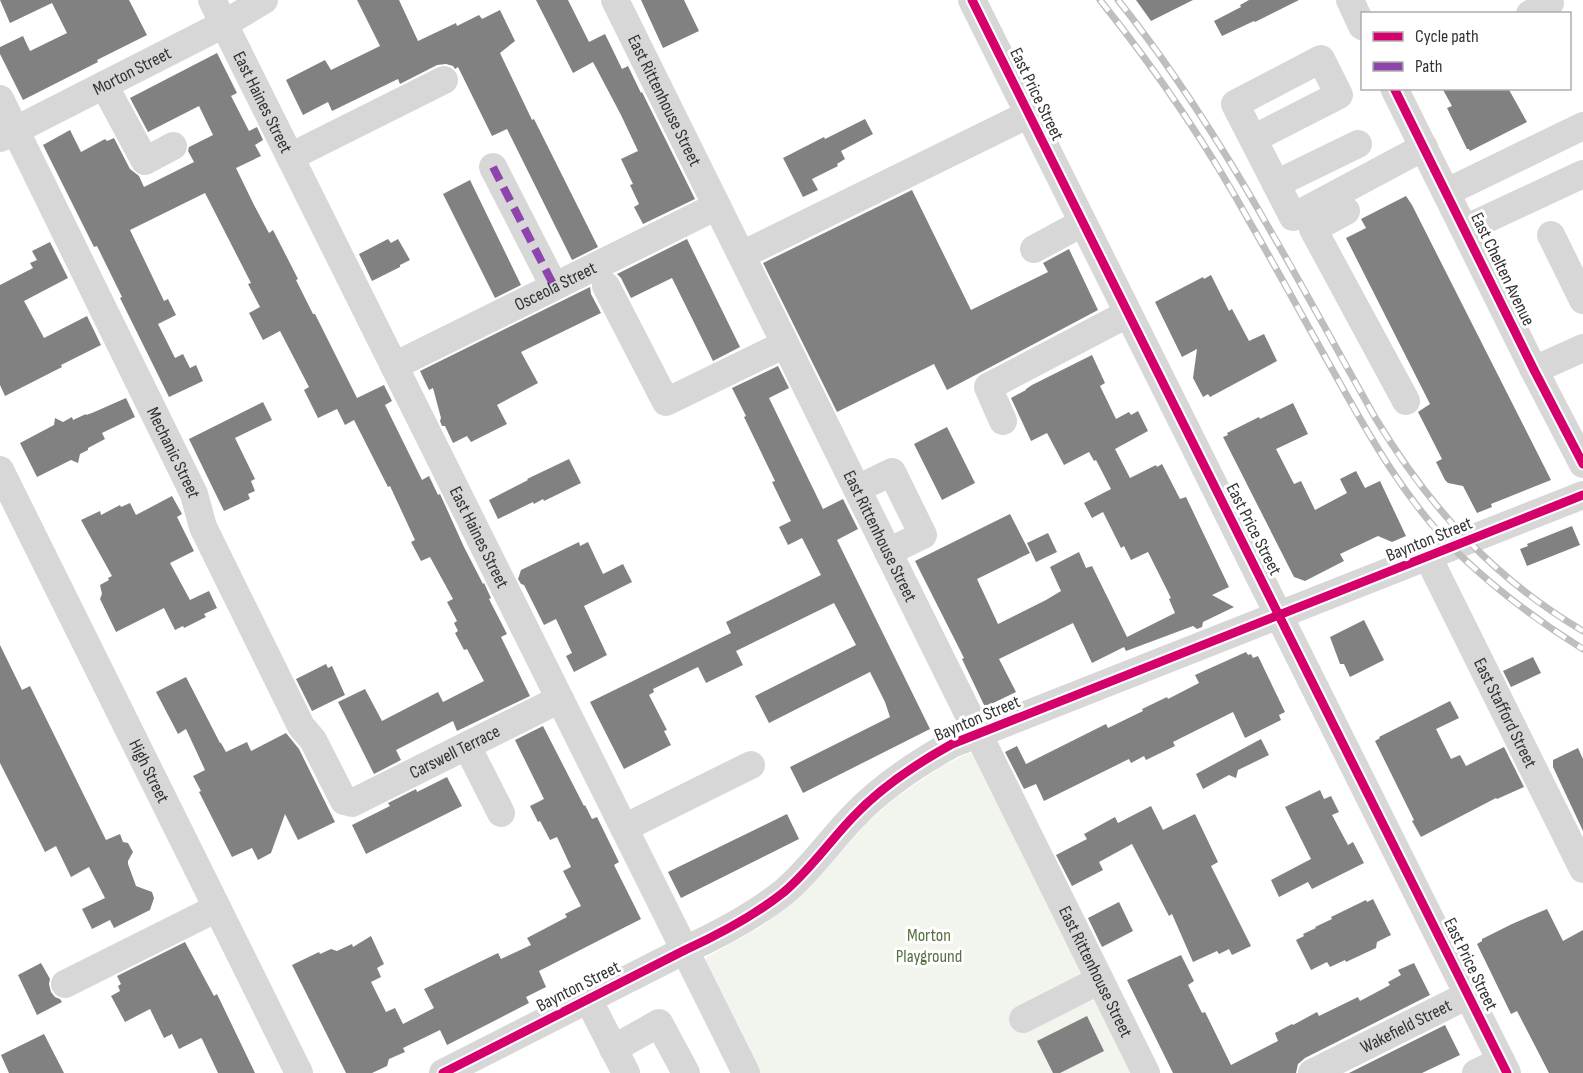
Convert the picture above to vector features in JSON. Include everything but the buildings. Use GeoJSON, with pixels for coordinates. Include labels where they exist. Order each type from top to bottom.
{"type":"FeatureCollection","features":[{"type":"Feature","properties":{"kind":"street","name":"Morton Street"},"geometry":{"type":"LineString","coordinates":[[8,134],[104,85],[218,12],[264,0]]}},
{"type":"Feature","properties":{"kind":"street","name":"East Rittenhouse Street"},"geometry":{"type":"LineString","coordinates":[[615,0],[1146,1073]]}},
{"type":"Feature","properties":{"kind":"street","name":"East Price Street"},"geometry":{"type":"LineString","coordinates":[[972,0],[1468,994],[1495,1069]]}},
{"type":"Feature","properties":{"kind":"street"},"geometry":{"type":"LineString","coordinates":[[1350,0],[1361,24]]}},
{"type":"Feature","properties":{"kind":"street","name":"East Haines Street"},"geometry":{"type":"LineString","coordinates":[[218,12],[746,1073]]}},
{"type":"Feature","properties":{"kind":"street"},"geometry":{"type":"LineString","coordinates":[[290,157],[444,81]]}},
{"type":"Feature","properties":{"kind":"street"},"geometry":{"type":"LineString","coordinates":[[104,85],[145,161],[173,146]]}},
{"type":"Feature","properties":{"kind":"street","name":"East Chelten Avenue"},"geometry":{"type":"LineString","coordinates":[[1395,90],[1583,464]]}},
{"type":"Feature","properties":{"kind":"street","name":"Mechanic Street"},"geometry":{"type":"LineString","coordinates":[[0,99],[8,134],[194,494],[203,527],[300,726],[313,740],[343,800],[347,803]]}},
{"type":"Feature","properties":{"kind":"street"},"geometry":{"type":"LineString","coordinates":[[742,255],[1029,114]]}},
{"type":"Feature","properties":{"kind":"street"},"geometry":{"type":"LineString","coordinates":[[1447,192],[1583,126]]}},
{"type":"Feature","properties":{"kind":"street"},"geometry":{"type":"LineString","coordinates":[[1253,140],[1293,217],[1428,155]]}},
{"type":"Feature","properties":{"kind":"street"},"geometry":{"type":"LineString","coordinates":[[1276,184],[1358,144]]}},
{"type":"Feature","properties":{"kind":"street"},"geometry":{"type":"LineString","coordinates":[[1406,401],[1313,229],[1428,155]]}},
{"type":"Feature","properties":{"kind":"street"},"geometry":{"type":"LineString","coordinates":[[493,167],[554,286]]}},
{"type":"Feature","properties":{"kind":"street"},"geometry":{"type":"LineString","coordinates":[[1465,229],[1583,174]]}},
{"type":"Feature","properties":{"kind":"street","name":"Osceola Street"},"geometry":{"type":"LineString","coordinates":[[394,366],[717,206]]}},
{"type":"Feature","properties":{"kind":"street"},"geometry":{"type":"LineString","coordinates":[[1034,249],[1082,223]]}},
{"type":"Feature","properties":{"kind":"street"},"geometry":{"type":"LineString","coordinates":[[1551,235],[1583,300]]}},
{"type":"Feature","properties":{"kind":"street"},"geometry":{"type":"LineString","coordinates":[[606,286],[666,402],[785,344]]}},
{"type":"Feature","properties":{"kind":"street"},"geometry":{"type":"LineString","coordinates":[[1003,421],[988,387],[1127,314]]}},
{"type":"Feature","properties":{"kind":"street"},"geometry":{"type":"LineString","coordinates":[[1534,370],[1583,348]]}},
{"type":"Feature","properties":{"kind":"street","name":"High Street"},"geometry":{"type":"LineString","coordinates":[[0,470],[299,1073]]}},
{"type":"Feature","properties":{"kind":"street"},"geometry":{"type":"LineString","coordinates":[[857,489],[892,472],[923,535],[888,552]]}},
{"type":"Feature","properties":{"kind":"street","name":"Baynton Street"},"geometry":{"type":"LineString","coordinates":[[443,1073],[724,931],[767,905],[804,872],[874,796],[903,774],[959,741],[1583,495]]}},
{"type":"Feature","properties":{"kind":"street","name":"East Stafford Street"},"geometry":{"type":"LineString","coordinates":[[1428,557],[1583,869]]}},
{"type":"Feature","properties":{"kind":"street","name":"Carswell Terrace"},"geometry":{"type":"LineString","coordinates":[[347,803],[356,801],[560,699]]}},
{"type":"Feature","properties":{"kind":"street"},"geometry":{"type":"LineString","coordinates":[[467,746],[501,813]]}},
{"type":"Feature","properties":{"kind":"street"},"geometry":{"type":"LineString","coordinates":[[624,828],[751,765]]}},
{"type":"Feature","properties":{"kind":"street"},"geometry":{"type":"LineString","coordinates":[[65,984],[217,908]]}},
{"type":"Feature","properties":{"kind":"street"},"geometry":{"type":"LineString","coordinates":[[1023,1019],[1100,980]]}},
{"type":"Feature","properties":{"kind":"street","name":"Wakefield Street"},"geometry":{"type":"LineString","coordinates":[[1312,1073],[1468,994]]}},
{"type":"Feature","properties":{"kind":"street"},"geometry":{"type":"LineString","coordinates":[[588,999],[620,1061],[659,1023],[686,1073]]}},
{"type":"Feature","properties":{"kind":"green space","name":"Morton Playground"},"geometry":{"type":"Polygon","coordinates":[[[973,753],[1135,1073],[759,1073],[705,963],[707,957],[759,928],[789,906],[820,876],[867,823],[894,799],[941,767],[973,753]]]}},
{"type":"Feature","properties":{"kind":"railway"},"geometry":{"type":"LineString","coordinates":[[1100,0],[1142,54],[1200,138],[1360,418],[1389,466],[1422,513],[1460,555],[1489,581],[1519,605],[1583,649]]}},
{"type":"Feature","properties":{"kind":"railway"},"geometry":{"type":"LineString","coordinates":[[1118,0],[1155,49],[1224,152],[1376,419],[1418,482],[1441,511],[1492,564],[1520,588],[1583,631]]}},
{"type":"Feature","properties":{"kind":"marked path"},"geometry":{"type":"LineString","coordinates":[[493,167],[554,286]]}},
{"type":"Feature","properties":{"kind":"cycle path"},"geometry":{"type":"LineString","coordinates":[[972,0],[1507,1073]]}},
{"type":"Feature","properties":{"kind":"cycle path"},"geometry":{"type":"LineString","coordinates":[[1395,90],[1583,464]]}},
{"type":"Feature","properties":{"kind":"cycle path"},"geometry":{"type":"LineString","coordinates":[[443,1073],[711,938],[761,909],[784,892],[875,796],[912,768],[952,744],[1583,495]]}}]}
